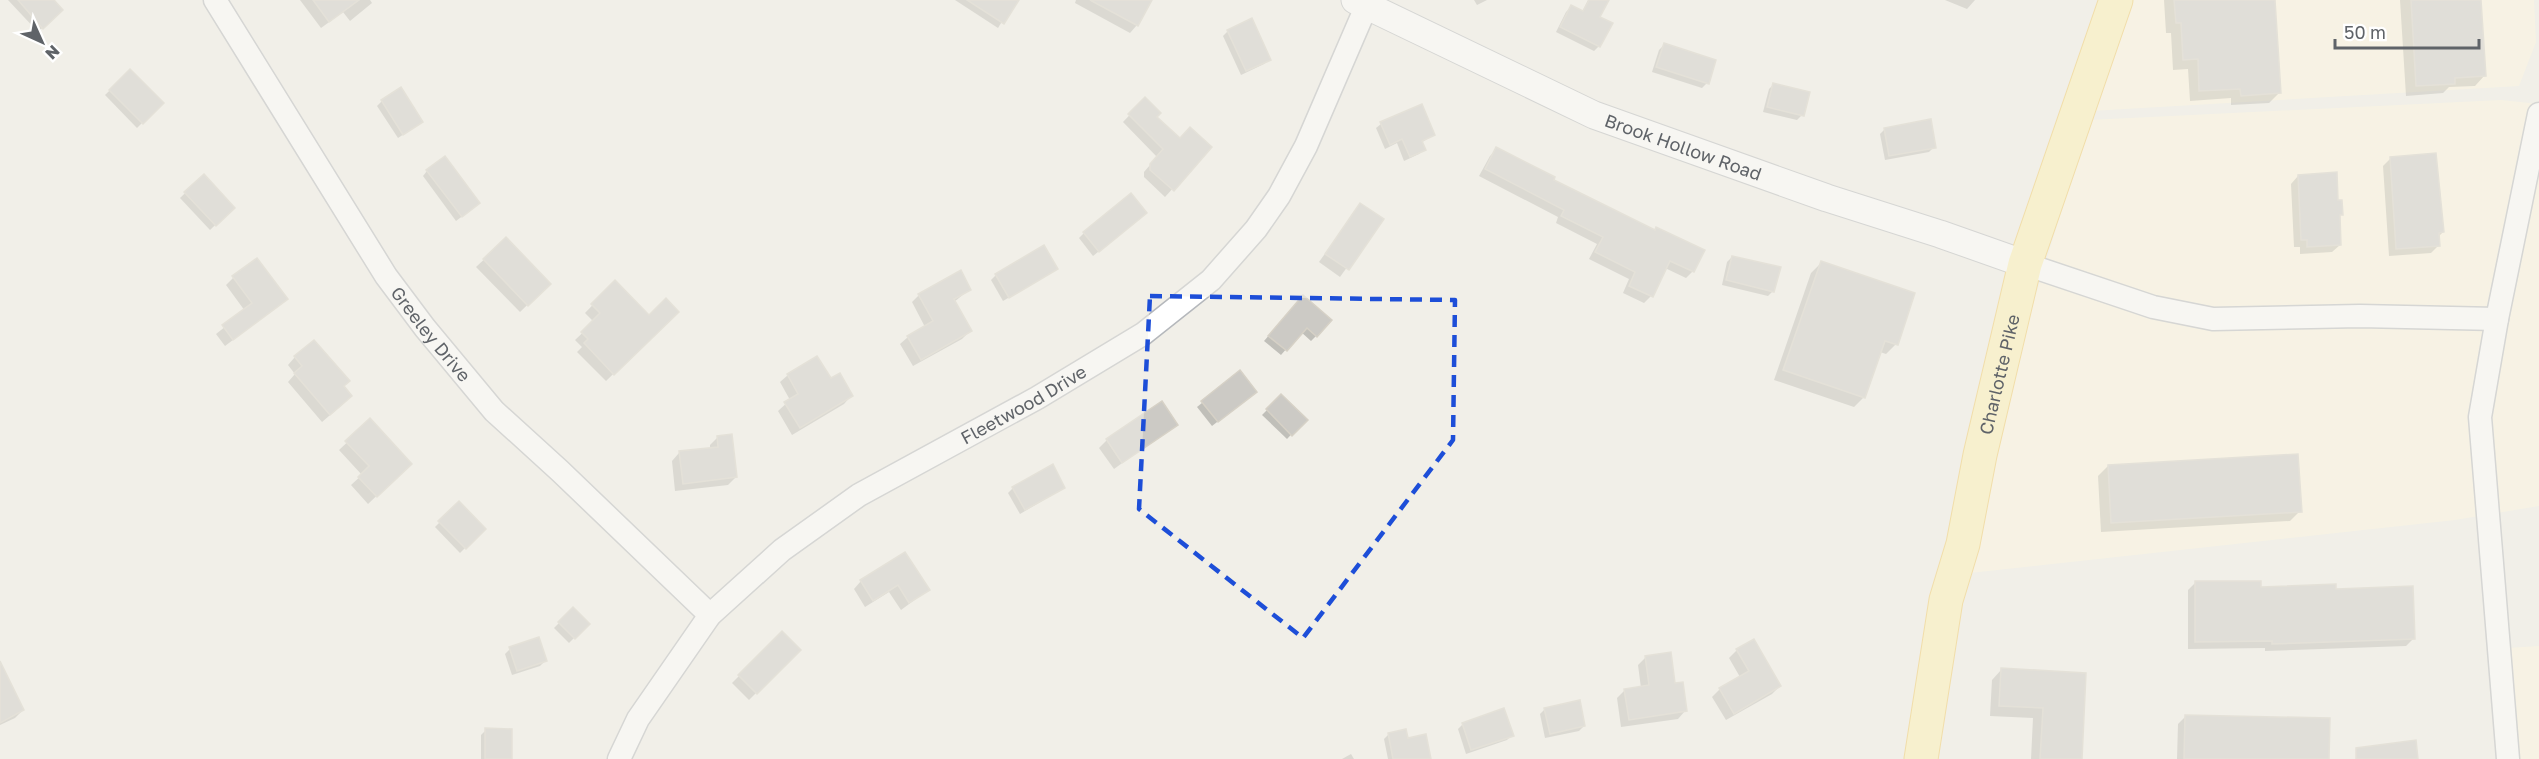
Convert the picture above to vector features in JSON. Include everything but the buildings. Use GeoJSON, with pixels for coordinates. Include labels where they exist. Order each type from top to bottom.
{"type":"FeatureCollection","features":[{"type":"Feature","properties":{"kind":"main road","name":"Charlotte Pike"},"geometry":{"type":"LineString","coordinates":[[1921,759],[1946,600],[1963,544],[1980,455],[2025,264],[2116,0]]}},
{"type":"Feature","properties":{"kind":"street","name":"Greeley Drive"},"geometry":{"type":"LineString","coordinates":[[215,0],[386,276],[425,328],[494,411],[710,615]]}},
{"type":"Feature","properties":{"kind":"street","name":"Fleetwood Drive"},"geometry":{"type":"LineString","coordinates":[[619,759],[638,719],[710,615],[782,550],[859,495],[1037,398],[1143,334],[1211,280],[1256,229],[1279,196],[1306,146],[1363,2]]}},
{"type":"Feature","properties":{"kind":"street","name":"Brook Hollow Road"},"geometry":{"type":"LineString","coordinates":[[1363,2],[1594,115],[1827,198],[1941,234],[2025,264]]}},
{"type":"Feature","properties":{"kind":"street"},"geometry":{"type":"LineString","coordinates":[[2508,759],[2480,417],[2496,319],[2539,114]]}},
{"type":"Feature","properties":{"kind":"street"},"geometry":{"type":"LineString","coordinates":[[2025,264],[2153,307],[2213,319],[2361,316],[2496,319]]}},
{"type":"Feature","properties":{"kind":"highlighted area"},"geometry":{"type":"Polygon","coordinates":[[[1150,296],[1455,300],[1453,440],[1303,638],[1139,509],[1150,296]]]}},
{"type":"Feature","properties":{"kind":"shaded area"},"geometry":{"type":"Polygon","coordinates":[[[2130,0],[2534,0],[2536,42],[2519,86],[2091,111],[2130,0]]]}},
{"type":"Feature","properties":{"kind":"shaded area"},"geometry":{"type":"Polygon","coordinates":[[[2501,100],[2539,104],[2539,506],[2455,520],[1970,573],[2021,344],[2089,120],[2501,100]]]}},
{"type":"Feature","properties":{"kind":"shaded area"},"geometry":{"type":"Polygon","coordinates":[[[2539,646],[2539,759],[2517,759],[2508,648],[2539,646]]]}}]}
